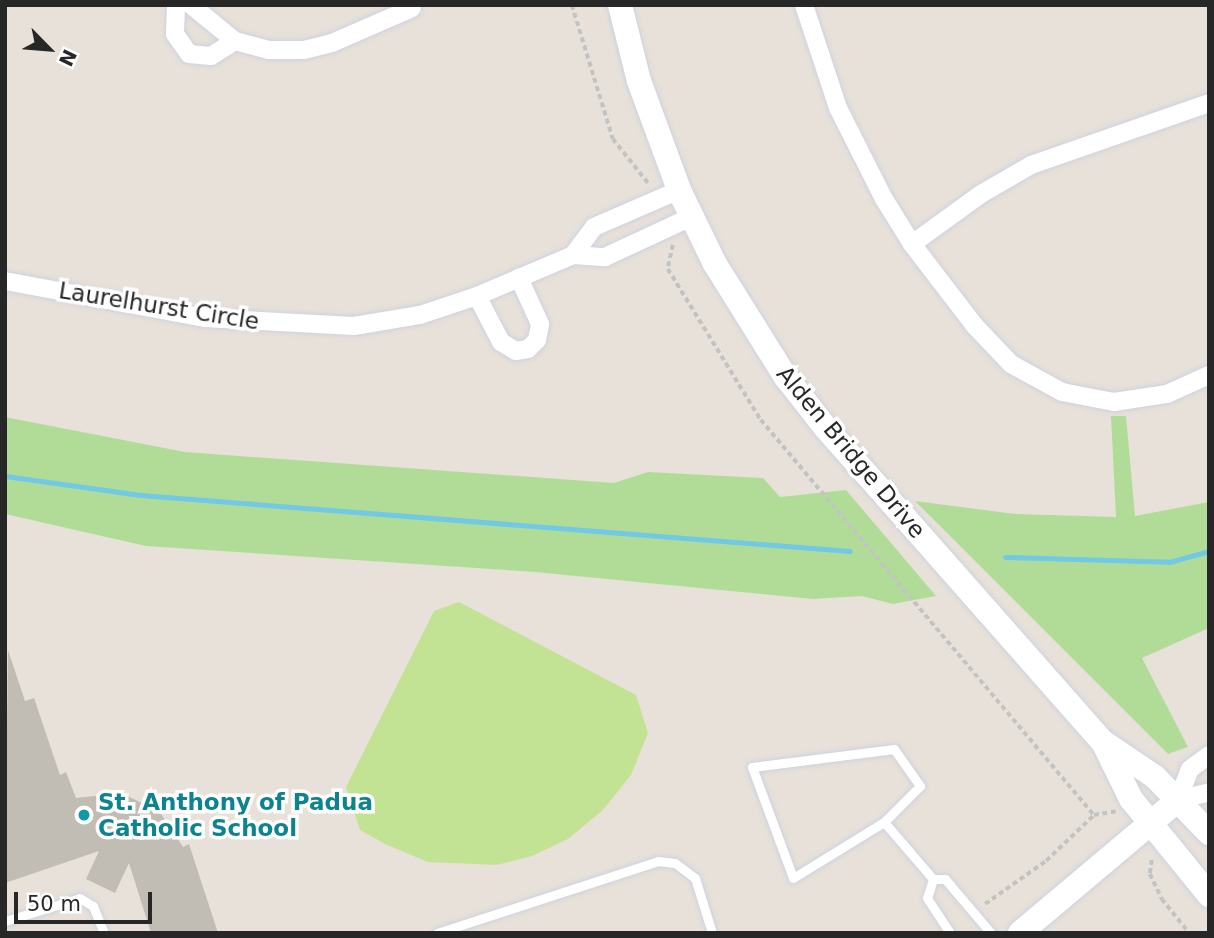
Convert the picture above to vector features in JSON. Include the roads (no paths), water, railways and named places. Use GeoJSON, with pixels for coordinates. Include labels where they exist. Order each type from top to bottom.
{"type":"FeatureCollection","features":[{"type":"Feature","properties":{"kind":"street"},"geometry":{"type":"LineString","coordinates":[[176,5],[177,42],[189,54],[211,56],[235,41]]}},
{"type":"Feature","properties":{"kind":"street"},"geometry":{"type":"LineString","coordinates":[[191,5],[235,41],[269,50],[304,50],[332,43],[412,8]]}},
{"type":"Feature","properties":{"kind":"street","name":"Alden Bridge Drive"},"geometry":{"type":"LineString","coordinates":[[620,5],[639,81],[679,190],[748,320],[825,427],[1103,742],[1155,777],[1209,833]]}},
{"type":"Feature","properties":{"kind":"street"},"geometry":{"type":"LineString","coordinates":[[804,5],[838,108],[912,244],[992,346],[1011,364],[1062,392],[1095,401],[1142,400],[1209,375]]}},
{"type":"Feature","properties":{"kind":"street"},"geometry":{"type":"LineString","coordinates":[[912,244],[981,194],[1031,165],[1209,103]]}},
{"type":"Feature","properties":{"kind":"street"},"geometry":{"type":"LineString","coordinates":[[573,255],[594,227],[679,190]]}},
{"type":"Feature","properties":{"kind":"street","name":"Laurelhurst Circle"},"geometry":{"type":"LineString","coordinates":[[5,281],[205,318],[329,327],[385,323],[477,296],[573,255],[605,257],[691,217]]}},
{"type":"Feature","properties":{"kind":"street"},"geometry":{"type":"LineString","coordinates":[[477,296],[501,342],[516,351],[528,349],[537,340],[540,324],[519,278]]}},
{"type":"Feature","properties":{"kind":"street","name":"Alden Bridge Drive"},"geometry":{"type":"LineString","coordinates":[[1103,742],[1144,830],[1209,895]]}},
{"type":"Feature","properties":{"kind":"street"},"geometry":{"type":"LineString","coordinates":[[1178,800],[1190,769],[1209,755]]}},
{"type":"Feature","properties":{"kind":"street"},"geometry":{"type":"LineString","coordinates":[[1020,933],[1178,800],[1209,792]]}},
{"type":"Feature","properties":{"kind":"lane"},"geometry":{"type":"LineString","coordinates":[[894,749],[920,786],[884,822],[793,878],[752,767],[894,749]]}},
{"type":"Feature","properties":{"kind":"lane"},"geometry":{"type":"LineString","coordinates":[[884,822],[933,879],[946,879],[990,933]]}},
{"type":"Feature","properties":{"kind":"lane"},"geometry":{"type":"LineString","coordinates":[[437,933],[658,861],[675,863],[695,878],[712,933]]}},
{"type":"Feature","properties":{"kind":"lane"},"geometry":{"type":"LineString","coordinates":[[933,879],[928,898],[950,933]]}},
{"type":"Feature","properties":{"kind":"lane"},"geometry":{"type":"LineString","coordinates":[[5,921],[80,898],[93,905],[104,933]]}},
{"type":"Feature","properties":{"kind":"waterway"},"geometry":{"type":"LineString","coordinates":[[5,476],[141,495],[850,551]]}},
{"type":"Feature","properties":{"kind":"waterway"},"geometry":{"type":"LineString","coordinates":[[1005,557],[1169,562],[1209,551]]}},
{"type":"Feature","properties":{"kind":"place","name":"St. Anthony of Padua Catholic School"},"geometry":{"type":"Point","coordinates":[84,815]}}]}
